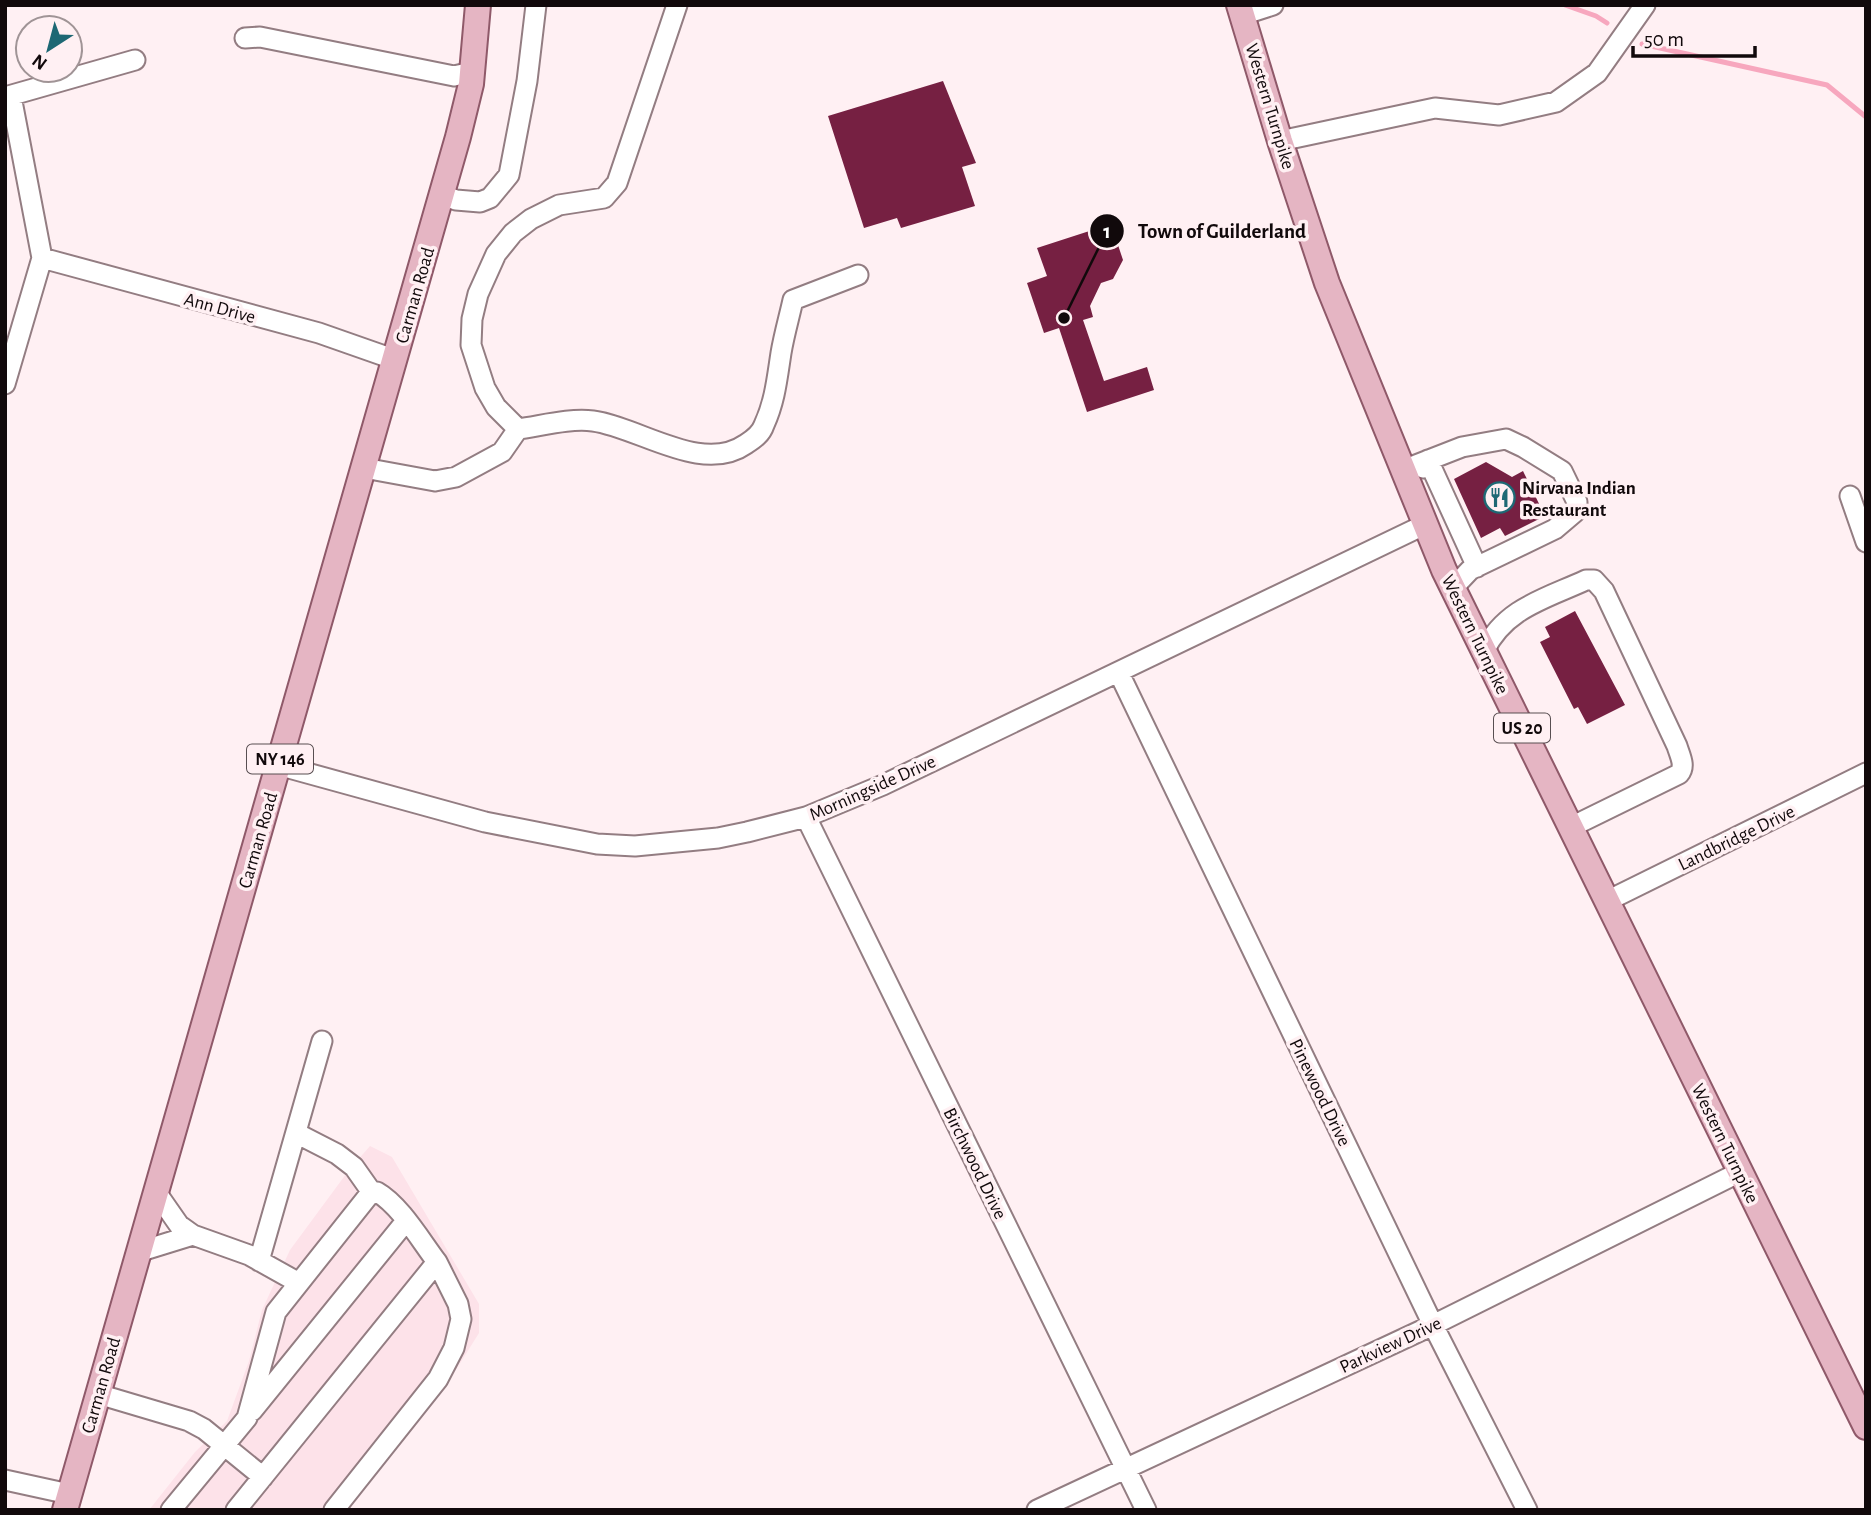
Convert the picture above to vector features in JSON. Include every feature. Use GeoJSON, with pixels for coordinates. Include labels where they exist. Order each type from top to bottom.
{"type":"FeatureCollection","features":[{"type":"Feature","properties":{"kind":"main road","name":"Carman Road"},"geometry":{"type":"LineString","coordinates":[[67,1502],[458,137],[472,72],[478,5]]}},
{"type":"Feature","properties":{"kind":"main road","name":"Western Turnpike"},"geometry":{"type":"LineString","coordinates":[[1241,10],[1280,141],[1328,283],[1418,466],[1426,524],[1453,587],[1866,1427]]}},
{"type":"Feature","properties":{"kind":"street"},"geometry":{"type":"LineString","coordinates":[[442,195],[456,200],[481,202],[490,198],[509,174],[527,81],[536,5]]}},
{"type":"Feature","properties":{"kind":"street"},"geometry":{"type":"LineString","coordinates":[[518,429],[496,407],[485,388],[471,345],[472,319],[478,294],[496,254],[513,233],[531,219],[559,205],[604,198],[617,183],[677,5]]}},
{"type":"Feature","properties":{"kind":"street"},"geometry":{"type":"LineString","coordinates":[[1241,10],[1273,5]]}},
{"type":"Feature","properties":{"kind":"street"},"geometry":{"type":"LineString","coordinates":[[1280,141],[1435,108],[1499,116],[1556,102],[1597,73],[1645,5]]}},
{"type":"Feature","properties":{"kind":"street"},"geometry":{"type":"LineString","coordinates":[[245,38],[260,37],[454,76],[472,72]]}},
{"type":"Feature","properties":{"kind":"street"},"geometry":{"type":"LineString","coordinates":[[5,384],[43,258],[8,96],[135,60]]}},
{"type":"Feature","properties":{"kind":"street","name":"Ann Drive"},"geometry":{"type":"LineString","coordinates":[[43,258],[319,333],[396,360]]}},
{"type":"Feature","properties":{"kind":"street"},"geometry":{"type":"LineString","coordinates":[[364,468],[435,481],[456,477],[502,452],[518,429],[593,421],[682,450],[711,455],[727,454],[756,438],[764,428],[778,386],[781,351],[793,300],[858,275]]}},
{"type":"Feature","properties":{"kind":"street"},"geometry":{"type":"LineString","coordinates":[[1453,587],[1470,570],[1477,567],[1555,529],[1575,512],[1577,502],[1562,471],[1506,439],[1462,447],[1418,466],[1477,567]]}},
{"type":"Feature","properties":{"kind":"street"},"geometry":{"type":"LineString","coordinates":[[1850,496],[1866,542]]}},
{"type":"Feature","properties":{"kind":"street","name":"Morningside Drive"},"geometry":{"type":"LineString","coordinates":[[278,765],[485,822],[597,844],[659,845],[718,838],[806,817],[883,785],[1426,524]]}},
{"type":"Feature","properties":{"kind":"street"},"geometry":{"type":"LineString","coordinates":[[1484,651],[1499,626],[1512,614],[1586,580],[1594,580],[1604,591],[1677,746],[1683,764],[1682,771],[1570,827]]}},
{"type":"Feature","properties":{"kind":"street","name":"Pinewood Drive"},"geometry":{"type":"LineString","coordinates":[[1119,673],[1433,1325],[1527,1510]]}},
{"type":"Feature","properties":{"kind":"street","name":"Landbridge Drive"},"geometry":{"type":"LineString","coordinates":[[1607,901],[1866,774]]}},
{"type":"Feature","properties":{"kind":"street","name":"Birchwood Drive"},"geometry":{"type":"LineString","coordinates":[[806,817],[1146,1510]]}},
{"type":"Feature","properties":{"kind":"street"},"geometry":{"type":"LineString","coordinates":[[259,1261],[322,1041]]}},
{"type":"Feature","properties":{"kind":"street"},"geometry":{"type":"LineString","coordinates":[[296,1133],[337,1154],[354,1167],[373,1194]]}},
{"type":"Feature","properties":{"kind":"street","name":"Parkview Drive"},"geometry":{"type":"LineString","coordinates":[[1037,1510],[1433,1325],[1740,1172]]}},
{"type":"Feature","properties":{"kind":"street"},"geometry":{"type":"LineString","coordinates":[[156,1192],[180,1225],[193,1235],[259,1261],[299,1283]]}},
{"type":"Feature","properties":{"kind":"street"},"geometry":{"type":"LineString","coordinates":[[247,1418],[272,1320],[369,1195],[377,1192],[384,1196],[437,1262],[458,1304],[461,1320],[454,1348],[438,1379],[334,1510]]}},
{"type":"Feature","properties":{"kind":"street"},"geometry":{"type":"LineString","coordinates":[[171,1510],[225,1447],[406,1221]]}},
{"type":"Feature","properties":{"kind":"street"},"geometry":{"type":"LineString","coordinates":[[138,1252],[193,1235]]}},
{"type":"Feature","properties":{"kind":"street"},"geometry":{"type":"LineString","coordinates":[[236,1510],[437,1262]]}},
{"type":"Feature","properties":{"kind":"street"},"geometry":{"type":"LineString","coordinates":[[98,1394],[204,1429],[262,1476]]}},
{"type":"Feature","properties":{"kind":"street"},"geometry":{"type":"LineString","coordinates":[[5,1480],[67,1502]]}},
{"type":"Feature","properties":{"kind":"shaded area"},"geometry":{"type":"Polygon","coordinates":[[[370,1146],[392,1157],[479,1304],[479,1333],[449,1381],[346,1510],[149,1510],[195,1452],[227,1421],[249,1361],[262,1310],[290,1250],[370,1146]]]}},
{"type":"Feature","properties":{"kind":"building"},"geometry":{"type":"Polygon","coordinates":[[[943,81],[976,163],[962,167],[975,206],[901,228],[897,218],[864,228],[828,116],[943,81]]]}},
{"type":"Feature","properties":{"kind":"building"},"geometry":{"type":"Polygon","coordinates":[[[1111,224],[1123,260],[1113,279],[1101,283],[1090,306],[1093,317],[1083,320],[1104,381],[1147,367],[1154,390],[1087,412],[1059,328],[1044,333],[1027,283],[1047,276],[1037,248],[1111,224]]]}},
{"type":"Feature","properties":{"kind":"building","name":"Nirvana Indian Restaurant"},"geometry":{"type":"Polygon","coordinates":[[[1486,462],[1512,477],[1523,471],[1545,516],[1505,536],[1500,528],[1481,538],[1454,479],[1486,462]]]}},
{"type":"Feature","properties":{"kind":"building"},"geometry":{"type":"Polygon","coordinates":[[[1575,611],[1625,705],[1587,724],[1578,707],[1574,709],[1540,642],[1550,637],[1545,627],[1575,611]]]}},
{"type":"Feature","properties":{"kind":"waterway"},"geometry":{"type":"LineString","coordinates":[[1565,5],[1596,16],[1607,23]]}},
{"type":"Feature","properties":{"kind":"waterway"},"geometry":{"type":"LineString","coordinates":[[1642,44],[1827,85],[1866,117]]}},
{"type":"Feature","properties":{"kind":"place","name":"Town of Guilderland"},"geometry":{"type":"Point","coordinates":[1064,318]}},
{"type":"Feature","properties":{"kind":"place","name":"Nirvana Indian Restaurant"},"geometry":{"type":"Point","coordinates":[1499,498]}}]}
